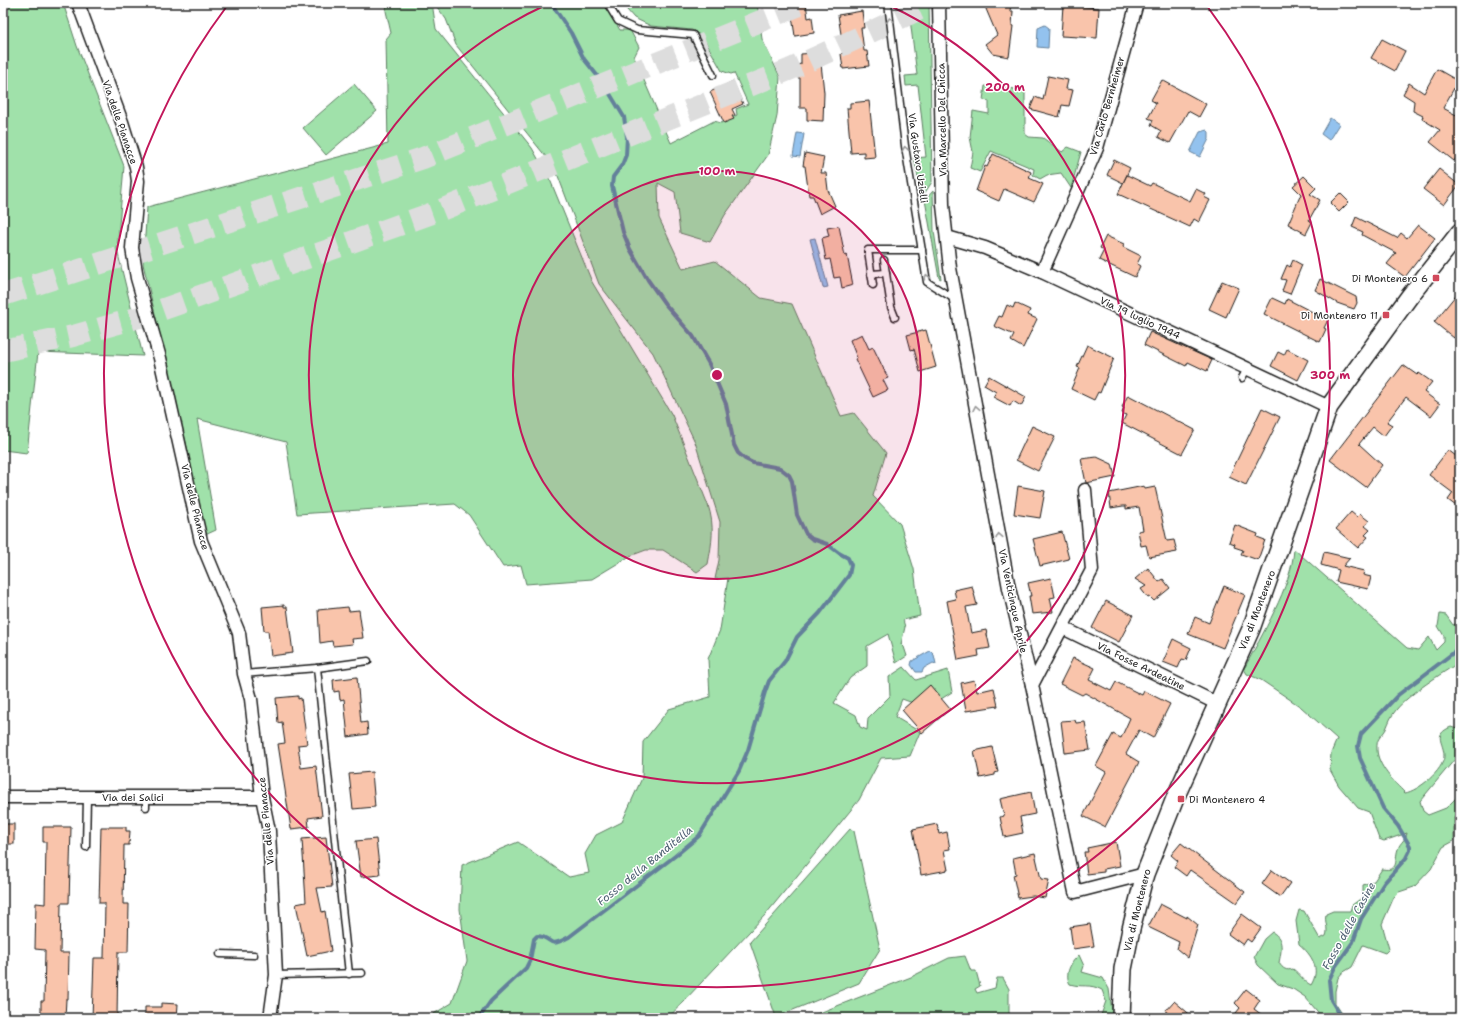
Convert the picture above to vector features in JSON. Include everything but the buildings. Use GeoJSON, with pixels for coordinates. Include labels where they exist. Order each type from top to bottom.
{"type":"FeatureCollection","features":[{"type":"Feature","properties":{"kind":"street","name":"Via delle Pianacce"},"geometry":{"type":"LineString","coordinates":[[78,3],[122,122],[136,167],[138,181],[132,248],[137,278],[160,358],[201,541],[239,633],[244,674],[251,699],[262,797],[269,831],[276,975],[270,1018]]}},
{"type":"Feature","properties":{"kind":"street","name":"Via Marcello Del Chicca"},"geometry":{"type":"LineString","coordinates":[[939,3],[944,205],[947,237]]}},
{"type":"Feature","properties":{"kind":"street","name":"Via Carlo Bernheimer"},"geometry":{"type":"LineString","coordinates":[[1042,272],[1097,148],[1137,3]]}},
{"type":"Feature","properties":{"kind":"street","name":"Via di Montenero"},"geometry":{"type":"LineString","coordinates":[[1121,1018],[1123,968],[1145,874],[1176,796],[1218,704],[1256,614],[1318,433],[1329,407],[1409,297],[1460,232]]}},
{"type":"Feature","properties":{"kind":"street","name":"Via 19 luglio 1944"},"geometry":{"type":"LineString","coordinates":[[947,237],[985,248],[1042,272],[1222,360],[1245,374],[1329,407]]}},
{"type":"Feature","properties":{"kind":"street","name":"Via Venticinque Aprile"},"geometry":{"type":"LineString","coordinates":[[947,237],[956,300],[1009,588],[1032,685],[1075,892],[1145,874]]}},
{"type":"Feature","properties":{"kind":"street"},"geometry":{"type":"LineString","coordinates":[[1032,685],[1092,570],[1084,490]]}},
{"type":"Feature","properties":{"kind":"street","name":"Via Fosse Ardeatine"},"geometry":{"type":"LineString","coordinates":[[1063,628],[1218,704]]}},
{"type":"Feature","properties":{"kind":"street","name":"Via dei Salici"},"geometry":{"type":"LineString","coordinates":[[3,797],[28,801],[87,797],[146,802],[262,797]]}},
{"type":"Feature","properties":{"kind":"lane"},"geometry":{"type":"LineString","coordinates":[[607,3],[618,21],[637,30],[693,35],[713,75]]}},
{"type":"Feature","properties":{"kind":"lane","name":"Via Gustavo Uzielli"},"geometry":{"type":"LineString","coordinates":[[888,3],[904,146],[927,282],[956,300]]}},
{"type":"Feature","properties":{"kind":"lane"},"geometry":{"type":"LineString","coordinates":[[873,285],[868,250],[922,250]]}},
{"type":"Feature","properties":{"kind":"lane"},"geometry":{"type":"LineString","coordinates":[[884,260],[891,307],[895,317]]}},
{"type":"Feature","properties":{"kind":"lane"},"geometry":{"type":"LineString","coordinates":[[871,274],[886,273]]}},
{"type":"Feature","properties":{"kind":"lane"},"geometry":{"type":"LineString","coordinates":[[244,674],[317,668],[368,661]]}},
{"type":"Feature","properties":{"kind":"lane"},"geometry":{"type":"LineString","coordinates":[[317,668],[349,974]]}},
{"type":"Feature","properties":{"kind":"lane"},"geometry":{"type":"LineString","coordinates":[[86,847],[87,797]]}},
{"type":"Feature","properties":{"kind":"lane"},"geometry":{"type":"LineString","coordinates":[[220,954],[254,956]]}},
{"type":"Feature","properties":{"kind":"lane"},"geometry":{"type":"LineString","coordinates":[[276,975],[362,974]]}},
{"type":"Feature","properties":{"kind":"green space"},"geometry":{"type":"Polygon","coordinates":[[[3,3],[63,3],[77,46],[124,166],[117,250],[143,356],[38,352],[27,453],[3,450],[3,3]]]}},
{"type":"Feature","properties":{"kind":"green space"},"geometry":{"type":"Polygon","coordinates":[[[387,3],[432,3],[436,29],[532,148],[551,182],[592,282],[672,415],[708,505],[712,520],[711,549],[708,564],[697,572],[663,550],[646,550],[630,556],[592,579],[526,584],[521,565],[503,567],[469,515],[455,504],[297,514],[286,442],[197,419],[216,530],[205,535],[186,443],[143,264],[147,207],[388,144],[386,39],[391,33],[386,11],[387,3]]]}},
{"type":"Feature","properties":{"kind":"green space"},"geometry":{"type":"Polygon","coordinates":[[[434,3],[603,3],[620,30],[630,30],[639,47],[634,57],[671,143],[714,121],[721,123],[737,115],[736,109],[748,104],[734,73],[731,74],[722,71],[703,37],[692,30],[651,26],[634,18],[621,3],[757,3],[762,39],[780,77],[777,116],[768,155],[725,215],[710,242],[680,233],[675,192],[658,183],[659,218],[683,269],[715,261],[761,298],[792,304],[841,416],[854,413],[886,453],[873,496],[900,524],[914,569],[920,616],[903,620],[905,627],[901,644],[904,647],[907,656],[896,663],[888,634],[867,646],[867,666],[850,678],[834,703],[856,715],[860,727],[867,730],[868,718],[890,696],[889,677],[904,667],[916,680],[948,670],[952,692],[938,701],[921,706],[902,699],[895,717],[920,732],[910,756],[881,758],[859,800],[766,914],[668,1018],[429,1018],[452,1003],[467,961],[460,909],[462,865],[518,842],[569,877],[589,873],[585,854],[596,835],[622,822],[642,778],[643,742],[669,709],[710,697],[708,659],[720,630],[728,578],[715,579],[719,560],[720,522],[695,442],[653,353],[599,284],[555,168],[456,45],[446,19],[434,3]]]}},
{"type":"Feature","properties":{"kind":"green space"},"geometry":{"type":"Polygon","coordinates":[[[908,3],[929,3],[932,182],[922,197],[914,158],[926,157],[918,85],[906,86],[905,76],[917,75],[908,3]]]}},
{"type":"Feature","properties":{"kind":"green space"},"geometry":{"type":"Polygon","coordinates":[[[354,84],[377,111],[326,155],[303,128],[354,84]]]}},
{"type":"Feature","properties":{"kind":"green space"},"geometry":{"type":"Polygon","coordinates":[[[985,86],[1025,90],[1025,134],[1029,137],[1043,138],[1062,152],[1068,147],[1081,152],[1071,188],[1061,173],[1047,175],[1040,179],[1033,175],[1034,169],[991,151],[980,172],[970,168],[973,152],[970,137],[973,111],[989,114],[989,101],[983,100],[985,86]]]}},
{"type":"Feature","properties":{"kind":"green space"},"geometry":{"type":"Polygon","coordinates":[[[933,191],[934,231],[941,279],[939,278],[925,200],[933,191]]]}},
{"type":"Feature","properties":{"kind":"green space"},"geometry":{"type":"Polygon","coordinates":[[[1294,549],[1407,648],[1418,650],[1429,637],[1436,650],[1444,642],[1444,636],[1438,626],[1440,614],[1446,615],[1453,625],[1460,622],[1460,662],[1426,684],[1409,697],[1396,710],[1386,729],[1378,740],[1377,746],[1378,756],[1383,768],[1405,793],[1423,784],[1440,767],[1443,762],[1444,751],[1440,736],[1445,730],[1451,727],[1457,729],[1460,726],[1460,753],[1420,801],[1423,811],[1428,815],[1446,808],[1460,794],[1460,809],[1454,818],[1454,841],[1443,847],[1431,869],[1414,887],[1399,892],[1394,897],[1382,924],[1389,949],[1385,953],[1363,945],[1352,967],[1342,973],[1338,978],[1335,991],[1335,1003],[1345,1018],[1323,1018],[1305,997],[1293,989],[1278,984],[1258,965],[1254,957],[1264,939],[1272,932],[1279,938],[1281,946],[1280,965],[1287,970],[1293,969],[1311,985],[1314,979],[1315,968],[1314,963],[1308,953],[1299,944],[1296,921],[1299,910],[1304,911],[1320,939],[1326,936],[1326,914],[1333,911],[1350,911],[1352,905],[1363,897],[1363,885],[1374,881],[1382,869],[1392,869],[1394,867],[1399,847],[1407,833],[1384,841],[1379,839],[1369,812],[1358,808],[1339,786],[1330,770],[1331,753],[1337,739],[1301,707],[1261,680],[1247,674],[1244,669],[1282,595],[1288,579],[1294,549]]]}},
{"type":"Feature","properties":{"kind":"green space"},"geometry":{"type":"Polygon","coordinates":[[[850,829],[854,831],[880,949],[859,983],[776,1017],[750,942],[850,829]]]}},
{"type":"Feature","properties":{"kind":"green space"},"geometry":{"type":"Polygon","coordinates":[[[1079,955],[1084,966],[1082,972],[1103,978],[1109,989],[1113,1018],[1100,1018],[1106,1001],[1102,990],[1089,986],[1070,984],[1068,980],[1069,968],[1079,955]]]}},
{"type":"Feature","properties":{"kind":"green space"},"geometry":{"type":"Polygon","coordinates":[[[965,956],[971,971],[976,971],[980,986],[975,989],[977,993],[995,988],[997,978],[1003,978],[1009,989],[1009,1018],[812,1018],[814,1015],[911,977],[949,958],[965,956]]]}},
{"type":"Feature","properties":{"kind":"water"},"geometry":{"type":"Polygon","coordinates":[[[1045,25],[1049,28],[1048,48],[1037,47],[1038,28],[1045,25]]]}},
{"type":"Feature","properties":{"kind":"water"},"geometry":{"type":"Polygon","coordinates":[[[1330,118],[1339,124],[1329,140],[1321,134],[1330,118]]]}},
{"type":"Feature","properties":{"kind":"water"},"geometry":{"type":"Polygon","coordinates":[[[1207,130],[1209,132],[1209,139],[1200,157],[1190,152],[1200,132],[1207,130]]]}},
{"type":"Feature","properties":{"kind":"water"},"geometry":{"type":"Polygon","coordinates":[[[797,133],[804,134],[800,157],[793,156],[797,133]]]}},
{"type":"Feature","properties":{"kind":"water"},"geometry":{"type":"Polygon","coordinates":[[[815,238],[828,287],[823,288],[810,239],[815,238]]]}},
{"type":"Feature","properties":{"kind":"water"},"geometry":{"type":"Polygon","coordinates":[[[930,651],[934,655],[936,664],[933,663],[924,668],[922,672],[916,672],[911,665],[912,661],[930,651]]]}},
{"type":"Feature","properties":{"kind":"waterway","name":"Fosso della Banditella"},"geometry":{"type":"LineString","coordinates":[[479,1018],[491,1001],[526,968],[530,960],[534,939],[537,936],[546,938],[553,943],[569,937],[699,836],[739,771],[748,750],[769,681],[785,661],[797,637],[820,613],[849,575],[851,565],[848,558],[827,544],[812,539],[806,534],[797,515],[792,481],[789,475],[780,468],[753,463],[738,453],[734,445],[726,404],[709,364],[693,336],[665,304],[648,280],[630,249],[623,232],[612,186],[613,177],[622,165],[626,155],[627,137],[624,117],[604,84],[584,59],[571,33],[551,3]]}},
{"type":"Feature","properties":{"kind":"waterway","name":"Fosso delle Casine"},"geometry":{"type":"LineString","coordinates":[[1342,1018],[1331,1000],[1329,980],[1335,967],[1353,942],[1361,919],[1384,883],[1406,858],[1410,850],[1410,846],[1398,826],[1383,808],[1360,758],[1358,746],[1361,734],[1398,695],[1453,653],[1460,644]]}},
{"type":"Feature","properties":{"kind":"tunnel"},"geometry":{"type":"LineString","coordinates":[[3,295],[423,158],[805,3]]}},
{"type":"Feature","properties":{"kind":"tunnel"},"geometry":{"type":"LineString","coordinates":[[3,351],[73,336],[147,315],[441,210],[791,69],[933,3]]}},
{"type":"Feature","properties":{"kind":"place","name":"Di Montenero 6"},"geometry":{"type":"Point","coordinates":[1436,278]}},
{"type":"Feature","properties":{"kind":"place","name":"Di Montenero 11"},"geometry":{"type":"Point","coordinates":[1386,315]}},
{"type":"Feature","properties":{"kind":"place","name":"Di Montenero 4"},"geometry":{"type":"Point","coordinates":[1181,799]}}]}
